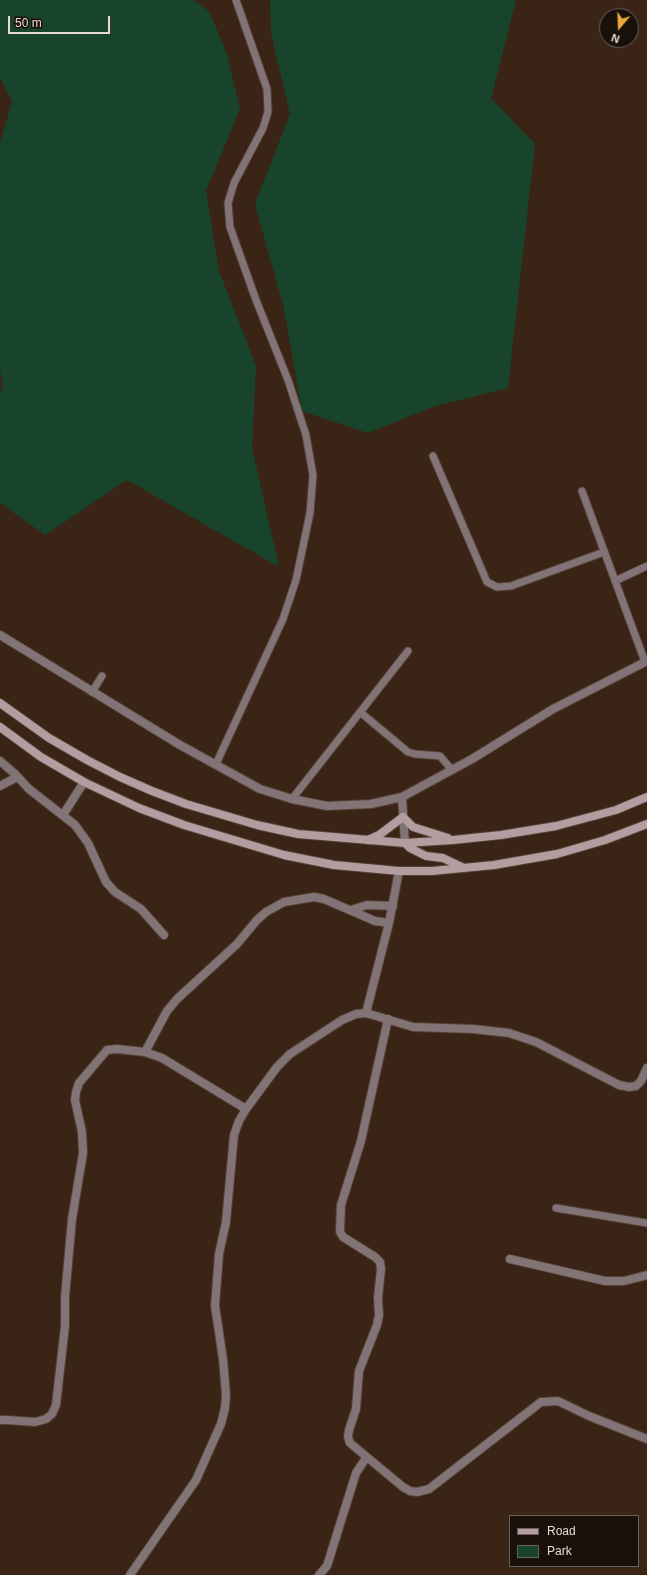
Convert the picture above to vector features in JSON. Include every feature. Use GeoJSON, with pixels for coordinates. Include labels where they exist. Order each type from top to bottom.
{"type":"FeatureCollection","features":[{"type":"Feature","properties":{"kind":"main road"},"geometry":{"type":"LineString","coordinates":[[0,703],[49,738],[120,777],[186,804],[258,825],[298,834],[366,841],[405,843],[501,835],[556,826],[616,810],[647,797]]}},
{"type":"Feature","properties":{"kind":"main road"},"geometry":{"type":"LineString","coordinates":[[0,727],[41,757],[84,782],[139,808],[184,825],[284,855],[334,865],[399,872],[494,865],[557,854],[605,840],[647,824]]}},
{"type":"Feature","properties":{"kind":"main road"},"geometry":{"type":"LineString","coordinates":[[366,841],[379,835],[403,817],[413,827],[453,840]]}},
{"type":"Feature","properties":{"kind":"main road"},"geometry":{"type":"LineString","coordinates":[[405,843],[410,848],[426,856],[450,860],[465,868]]}},
{"type":"Feature","properties":{"kind":"street"},"geometry":{"type":"LineString","coordinates":[[0,635],[180,746],[260,788],[292,799],[327,806],[372,804],[402,797],[452,770],[553,709],[646,662]]}},
{"type":"Feature","properties":{"kind":"street"},"geometry":{"type":"LineString","coordinates":[[0,761],[29,789],[75,824],[88,842],[106,882],[115,892],[141,908],[164,935]]}},
{"type":"Feature","properties":{"kind":"street"},"geometry":{"type":"LineString","coordinates":[[0,786],[17,777]]}},
{"type":"Feature","properties":{"kind":"street"},"geometry":{"type":"LineString","coordinates":[[63,815],[84,782]]}},
{"type":"Feature","properties":{"kind":"street"},"geometry":{"type":"LineString","coordinates":[[402,797],[405,843]]}},
{"type":"Feature","properties":{"kind":"street"},"geometry":{"type":"LineString","coordinates":[[366,1013],[389,923],[399,872]]}},
{"type":"Feature","properties":{"kind":"street"},"geometry":{"type":"LineString","coordinates":[[145,1052],[167,1011],[176,999],[237,944],[257,920],[266,912],[284,902],[314,897],[324,899],[375,921],[389,923]]}},
{"type":"Feature","properties":{"kind":"street"},"geometry":{"type":"LineString","coordinates":[[351,910],[367,905],[392,906]]}},
{"type":"Feature","properties":{"kind":"street"},"geometry":{"type":"LineString","coordinates":[[130,1575],[196,1480],[221,1424],[225,1408],[226,1395],[216,1306],[219,1254],[226,1222],[228,1178],[234,1135],[239,1121],[246,1109],[277,1067],[290,1054],[342,1020],[356,1014],[366,1013],[413,1026],[509,1032],[541,1045],[619,1085],[629,1087],[636,1086],[642,1081],[647,1068]]}},
{"type":"Feature","properties":{"kind":"street"},"geometry":{"type":"LineString","coordinates":[[388,1019],[361,1141],[342,1198],[340,1232],[343,1237],[380,1262],[381,1269],[378,1298],[379,1315],[377,1325],[359,1372],[356,1409],[348,1437],[350,1443],[403,1488],[417,1492],[429,1489],[535,1405],[548,1400],[558,1400],[589,1416],[647,1440]]}},
{"type":"Feature","properties":{"kind":"street"},"geometry":{"type":"LineString","coordinates":[[0,1420],[35,1422],[46,1419],[52,1414],[56,1405],[65,1326],[70,1232],[83,1153],[82,1132],[75,1100],[79,1083],[107,1050],[118,1049],[145,1052],[162,1058],[246,1109]]}},
{"type":"Feature","properties":{"kind":"street"},"geometry":{"type":"LineString","coordinates":[[510,1259],[604,1281],[624,1281],[647,1275]]}},
{"type":"Feature","properties":{"kind":"street"},"geometry":{"type":"LineString","coordinates":[[319,1575],[327,1566],[356,1473],[366,1458]]}},
{"type":"Feature","properties":{"kind":"lane"},"geometry":{"type":"LineString","coordinates":[[216,764],[283,618],[296,580],[310,513],[313,475],[306,435],[288,380],[256,300],[230,227],[228,203],[234,183],[263,128],[268,112],[266,89],[236,0]]}},
{"type":"Feature","properties":{"kind":"lane"},"geometry":{"type":"LineString","coordinates":[[433,456],[487,582],[497,587],[511,586],[604,552]]}},
{"type":"Feature","properties":{"kind":"lane"},"geometry":{"type":"LineString","coordinates":[[582,491],[646,662]]}},
{"type":"Feature","properties":{"kind":"lane"},"geometry":{"type":"LineString","coordinates":[[615,581],[647,566]]}},
{"type":"Feature","properties":{"kind":"lane"},"geometry":{"type":"LineString","coordinates":[[292,799],[408,651]]}},
{"type":"Feature","properties":{"kind":"lane"},"geometry":{"type":"LineString","coordinates":[[92,692],[102,676]]}},
{"type":"Feature","properties":{"kind":"lane"},"geometry":{"type":"LineString","coordinates":[[360,712],[408,752],[440,756],[452,770]]}},
{"type":"Feature","properties":{"kind":"lane"},"geometry":{"type":"LineString","coordinates":[[556,1208],[647,1223]]}},
{"type":"Feature","properties":{"kind":"green space"},"geometry":{"type":"Polygon","coordinates":[[[0,0],[193,0],[209,11],[227,54],[240,109],[206,191],[219,271],[256,366],[252,448],[279,567],[127,480],[45,535],[0,503],[0,394],[3,383],[0,371],[0,143],[12,102],[0,78],[0,0]]]}},
{"type":"Feature","properties":{"kind":"green space"},"geometry":{"type":"Polygon","coordinates":[[[270,0],[516,0],[491,98],[535,144],[508,388],[435,406],[368,433],[302,411],[284,309],[255,204],[290,114],[271,33],[270,0]]]}}]}
